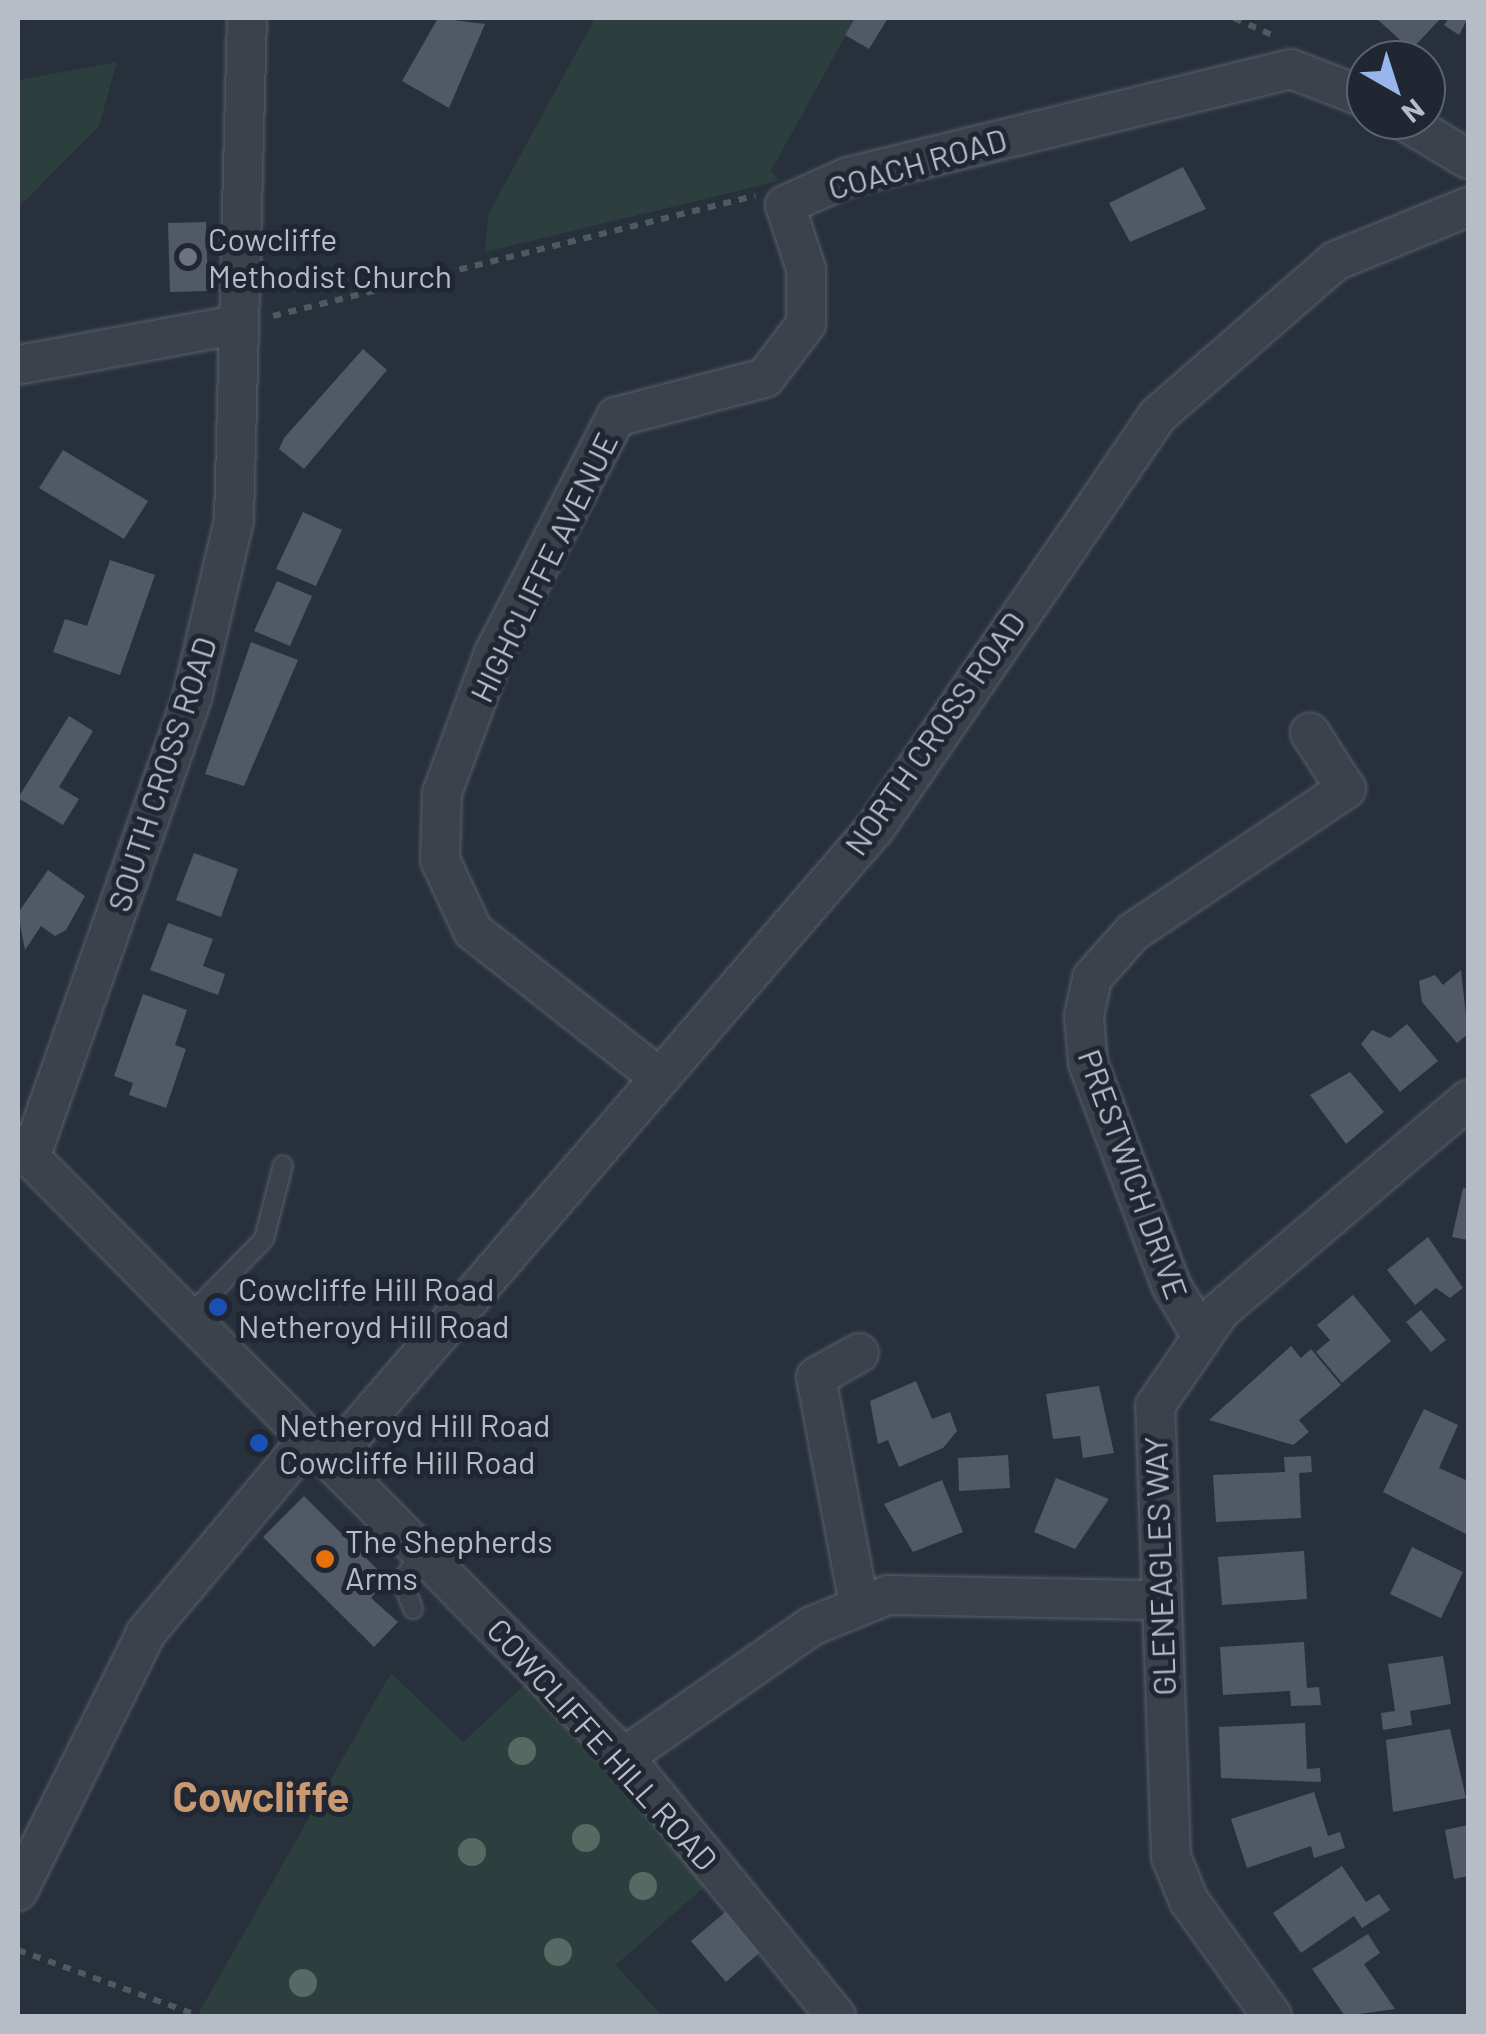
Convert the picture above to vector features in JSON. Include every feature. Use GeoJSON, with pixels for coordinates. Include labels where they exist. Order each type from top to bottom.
{"type":"FeatureCollection","features":[{"type":"Feature","properties":{"kind":"street","name":"SOUTH CROSS ROAD"},"geometry":{"type":"LineString","coordinates":[[24,1152],[192,698],[234,520],[235,326],[247,18]]}},
{"type":"Feature","properties":{"kind":"street","name":"COACH ROAD"},"geometry":{"type":"LineString","coordinates":[[785,205],[848,177],[1291,69],[1346,90]]}},
{"type":"Feature","properties":{"kind":"street"},"geometry":{"type":"LineString","coordinates":[[1436,140],[1468,159]]}},
{"type":"Feature","properties":{"kind":"street","name":"HIGHCLIFFE AVENUE"},"geometry":{"type":"LineString","coordinates":[[660,1078],[473,930],[440,860],[442,794],[494,654],[616,417],[764,378],[806,324],[806,269],[785,205]]}},
{"type":"Feature","properties":{"kind":"street","name":"NORTH CROSS ROAD"},"geometry":{"type":"LineString","coordinates":[[18,1891],[146,1633],[209,1548],[319,1451],[660,1078],[876,827],[1157,416],[1336,260],[1468,207]]}},
{"type":"Feature","properties":{"kind":"street"},"geometry":{"type":"LineString","coordinates":[[18,365],[235,326]]}},
{"type":"Feature","properties":{"kind":"street","name":"PRESTWICH DRIVE"},"geometry":{"type":"LineString","coordinates":[[1199,1332],[1171,1285],[1088,1063],[1084,1016],[1092,978],[1133,932],[1346,788],[1310,733]]}},
{"type":"Feature","properties":{"kind":"street","name":"GLENEAGLES WAY"},"geometry":{"type":"LineString","coordinates":[[1272,2016],[1188,1901],[1171,1857],[1155,1406],[1199,1332],[1468,1100]]}},
{"type":"Feature","properties":{"kind":"street","name":"COWCLIFFE HILL ROAD"},"geometry":{"type":"LineString","coordinates":[[24,1152],[624,1758],[836,2016]]}},
{"type":"Feature","properties":{"kind":"street"},"geometry":{"type":"LineString","coordinates":[[859,1353],[816,1378],[859,1604]]}},
{"type":"Feature","properties":{"kind":"street"},"geometry":{"type":"LineString","coordinates":[[624,1758],[812,1626],[888,1595],[1160,1600]]}},
{"type":"Feature","properties":{"kind":"lane"},"geometry":{"type":"LineString","coordinates":[[187,1318],[264,1239],[283,1165]]}},
{"type":"Feature","properties":{"kind":"lane"},"geometry":{"type":"LineString","coordinates":[[414,1609],[402,1581],[422,1550]]}},
{"type":"Feature","properties":{"kind":"path","name":"COACH ROAD"},"geometry":{"type":"LineString","coordinates":[[235,326],[751,195],[785,205]]}},
{"type":"Feature","properties":{"kind":"path"},"geometry":{"type":"LineString","coordinates":[[18,1950],[197,2015]]}},
{"type":"Feature","properties":{"kind":"shaded area"},"geometry":{"type":"Polygon","coordinates":[[[595,18],[855,18],[771,171],[779,181],[485,252],[488,215],[595,18]]]}},
{"type":"Feature","properties":{"kind":"shaded area"},"geometry":{"type":"Polygon","coordinates":[[[117,62],[99,126],[18,208],[18,80],[117,62]]]}},
{"type":"Feature","properties":{"kind":"shaded area"},"geometry":{"type":"Polygon","coordinates":[[[391,1673],[463,1742],[529,1681],[705,1886],[616,1965],[662,2016],[197,2016],[391,1673]]]}},
{"type":"Feature","properties":{"kind":"building"},"geometry":{"type":"Polygon","coordinates":[[[438,18],[485,24],[449,108],[402,81],[438,18]]]}},
{"type":"Feature","properties":{"kind":"building"},"geometry":{"type":"Polygon","coordinates":[[[855,18],[888,18],[869,49],[845,35],[855,18]]]}},
{"type":"Feature","properties":{"kind":"building"},"geometry":{"type":"Polygon","coordinates":[[[1376,18],[1441,18],[1420,40],[1400,40],[1376,18]]]}},
{"type":"Feature","properties":{"kind":"building"},"geometry":{"type":"Polygon","coordinates":[[[1449,18],[1468,18],[1459,35],[1444,25],[1449,18]]]}},
{"type":"Feature","properties":{"kind":"building"},"geometry":{"type":"Polygon","coordinates":[[[1183,167],[1206,209],[1130,242],[1109,203],[1183,167]]]}},
{"type":"Feature","properties":{"kind":"building","name":"Cowcliffe Methodist Church"},"geometry":{"type":"Polygon","coordinates":[[[206,222],[208,291],[170,292],[168,223],[206,222]]]}},
{"type":"Feature","properties":{"kind":"building"},"geometry":{"type":"Polygon","coordinates":[[[363,349],[387,370],[304,469],[279,449],[284,438],[363,349]]]}},
{"type":"Feature","properties":{"kind":"building"},"geometry":{"type":"Polygon","coordinates":[[[63,450],[148,501],[124,539],[39,488],[63,450]]]}},
{"type":"Feature","properties":{"kind":"building"},"geometry":{"type":"Polygon","coordinates":[[[303,512],[342,530],[316,586],[276,569],[303,512]]]}},
{"type":"Feature","properties":{"kind":"building"},"geometry":{"type":"Polygon","coordinates":[[[110,560],[155,575],[120,675],[53,652],[65,619],[87,626],[110,560]]]}},
{"type":"Feature","properties":{"kind":"building"},"geometry":{"type":"Polygon","coordinates":[[[277,581],[312,596],[290,646],[254,631],[277,581]]]}},
{"type":"Feature","properties":{"kind":"building"},"geometry":{"type":"Polygon","coordinates":[[[251,642],[298,660],[244,786],[205,774],[251,642]]]}},
{"type":"Feature","properties":{"kind":"building"},"geometry":{"type":"Polygon","coordinates":[[[69,716],[93,731],[59,787],[79,799],[63,825],[18,798],[69,716]]]}},
{"type":"Feature","properties":{"kind":"building"},"geometry":{"type":"Polygon","coordinates":[[[194,853],[238,869],[221,917],[176,900],[194,853]]]}},
{"type":"Feature","properties":{"kind":"building"},"geometry":{"type":"Polygon","coordinates":[[[48,870],[85,896],[66,930],[55,936],[41,926],[25,950],[18,913],[48,870]]]}},
{"type":"Feature","properties":{"kind":"building"},"geometry":{"type":"Polygon","coordinates":[[[168,923],[213,939],[203,966],[225,974],[218,995],[150,970],[168,923]]]}},
{"type":"Feature","properties":{"kind":"building"},"geometry":{"type":"Polygon","coordinates":[[[1461,970],[1468,1034],[1457,1043],[1422,1002],[1419,981],[1435,975],[1443,985],[1461,970]]]}},
{"type":"Feature","properties":{"kind":"building"},"geometry":{"type":"Polygon","coordinates":[[[143,994],[187,1010],[175,1045],[186,1049],[166,1108],[129,1095],[133,1083],[114,1076],[143,994]]]}},
{"type":"Feature","properties":{"kind":"building"},"geometry":{"type":"Polygon","coordinates":[[[1407,1024],[1438,1061],[1400,1092],[1361,1044],[1372,1030],[1390,1038],[1407,1024]]]}},
{"type":"Feature","properties":{"kind":"building"},"geometry":{"type":"Polygon","coordinates":[[[1350,1072],[1384,1112],[1346,1144],[1310,1095],[1350,1072]]]}},
{"type":"Feature","properties":{"kind":"building"},"geometry":{"type":"Polygon","coordinates":[[[1463,1188],[1468,1189],[1468,1240],[1452,1237],[1463,1188]]]}},
{"type":"Feature","properties":{"kind":"building"},"geometry":{"type":"Polygon","coordinates":[[[1428,1237],[1463,1288],[1450,1298],[1436,1288],[1415,1305],[1387,1270],[1428,1237]]]}},
{"type":"Feature","properties":{"kind":"building"},"geometry":{"type":"Polygon","coordinates":[[[1353,1295],[1391,1341],[1342,1383],[1316,1352],[1330,1340],[1317,1325],[1353,1295]]]}},
{"type":"Feature","properties":{"kind":"building"},"geometry":{"type":"Polygon","coordinates":[[[1421,1310],[1446,1340],[1431,1352],[1406,1322],[1421,1310]]]}},
{"type":"Feature","properties":{"kind":"building"},"geometry":{"type":"Polygon","coordinates":[[[1291,1346],[1301,1358],[1311,1349],[1341,1385],[1299,1420],[1309,1432],[1293,1445],[1209,1420],[1291,1346]]]}},
{"type":"Feature","properties":{"kind":"building"},"geometry":{"type":"Polygon","coordinates":[[[916,1381],[932,1419],[950,1412],[957,1431],[943,1448],[899,1467],[888,1440],[878,1444],[870,1401],[916,1381]]]}},
{"type":"Feature","properties":{"kind":"building"},"geometry":{"type":"Polygon","coordinates":[[[1099,1386],[1114,1453],[1083,1458],[1080,1436],[1053,1439],[1046,1394],[1099,1386]]]}},
{"type":"Feature","properties":{"kind":"building"},"geometry":{"type":"Polygon","coordinates":[[[1424,1409],[1458,1425],[1439,1468],[1468,1481],[1468,1535],[1383,1492],[1424,1409]]]}},
{"type":"Feature","properties":{"kind":"building"},"geometry":{"type":"Polygon","coordinates":[[[1008,1455],[1010,1488],[959,1491],[958,1458],[1008,1455]]]}},
{"type":"Feature","properties":{"kind":"building"},"geometry":{"type":"Polygon","coordinates":[[[1311,1456],[1312,1472],[1299,1473],[1301,1518],[1216,1522],[1213,1475],[1285,1472],[1284,1457],[1311,1456]]]}},
{"type":"Feature","properties":{"kind":"building"},"geometry":{"type":"Polygon","coordinates":[[[1056,1478],[1109,1499],[1075,1549],[1034,1532],[1056,1478]]]}},
{"type":"Feature","properties":{"kind":"building"},"geometry":{"type":"Polygon","coordinates":[[[942,1480],[963,1532],[913,1552],[884,1504],[942,1480]]]}},
{"type":"Feature","properties":{"kind":"building"},"geometry":{"type":"Polygon","coordinates":[[[304,1496],[387,1579],[371,1598],[398,1622],[374,1647],[263,1537],[304,1496]]]}},
{"type":"Feature","properties":{"kind":"building"},"geometry":{"type":"Polygon","coordinates":[[[1412,1547],[1463,1572],[1441,1618],[1390,1594],[1412,1547]]]}},
{"type":"Feature","properties":{"kind":"building"},"geometry":{"type":"Polygon","coordinates":[[[1304,1551],[1307,1599],[1222,1605],[1218,1557],[1304,1551]]]}},
{"type":"Feature","properties":{"kind":"building"},"geometry":{"type":"Polygon","coordinates":[[[1304,1642],[1307,1688],[1319,1687],[1321,1705],[1291,1706],[1290,1691],[1223,1695],[1220,1647],[1304,1642]]]}},
{"type":"Feature","properties":{"kind":"building"},"geometry":{"type":"Polygon","coordinates":[[[1443,1656],[1451,1704],[1410,1711],[1412,1725],[1383,1730],[1381,1713],[1395,1711],[1388,1664],[1443,1656]]]}},
{"type":"Feature","properties":{"kind":"building"},"geometry":{"type":"Polygon","coordinates":[[[1305,1723],[1307,1769],[1320,1768],[1321,1782],[1221,1778],[1219,1727],[1305,1723]]]}},
{"type":"Feature","properties":{"kind":"building"},"geometry":{"type":"Polygon","coordinates":[[[1450,1729],[1466,1798],[1393,1812],[1386,1740],[1450,1729]]]}},
{"type":"Feature","properties":{"kind":"building"},"geometry":{"type":"Polygon","coordinates":[[[1314,1792],[1328,1836],[1340,1832],[1345,1848],[1314,1858],[1311,1846],[1247,1868],[1231,1819],[1314,1792]]]}},
{"type":"Feature","properties":{"kind":"building"},"geometry":{"type":"Polygon","coordinates":[[[1468,1825],[1468,1876],[1454,1879],[1445,1830],[1468,1825]]]}},
{"type":"Feature","properties":{"kind":"building"},"geometry":{"type":"Polygon","coordinates":[[[1342,1866],[1366,1902],[1379,1894],[1390,1910],[1362,1928],[1354,1916],[1301,1953],[1273,1913],[1342,1866]]]}},
{"type":"Feature","properties":{"kind":"building"},"geometry":{"type":"Polygon","coordinates":[[[730,1908],[765,1948],[726,1982],[691,1941],[730,1908]]]}},
{"type":"Feature","properties":{"kind":"building"},"geometry":{"type":"Polygon","coordinates":[[[1368,1934],[1380,1953],[1364,1964],[1395,2009],[1345,2016],[1312,1969],[1368,1934]]]}},
{"type":"Feature","properties":{"kind":"place","name":"Cowcliffe Methodist Church"},"geometry":{"type":"Point","coordinates":[188,257]}},
{"type":"Feature","properties":{"kind":"place","name":"Cowcliffe Hill Road Netheroyd Hill Road"},"geometry":{"type":"Point","coordinates":[218,1307]}},
{"type":"Feature","properties":{"kind":"place","name":"Netheroyd Hill Road Cowcliffe Hill Road"},"geometry":{"type":"Point","coordinates":[259,1443]}},
{"type":"Feature","properties":{"kind":"place","name":"The Shepherds Arms"},"geometry":{"type":"Point","coordinates":[325,1559]}},
{"type":"Feature","properties":{"kind":"district","name":"Cowcliffe"},"geometry":{"type":"Point","coordinates":[261,1795]}}]}
